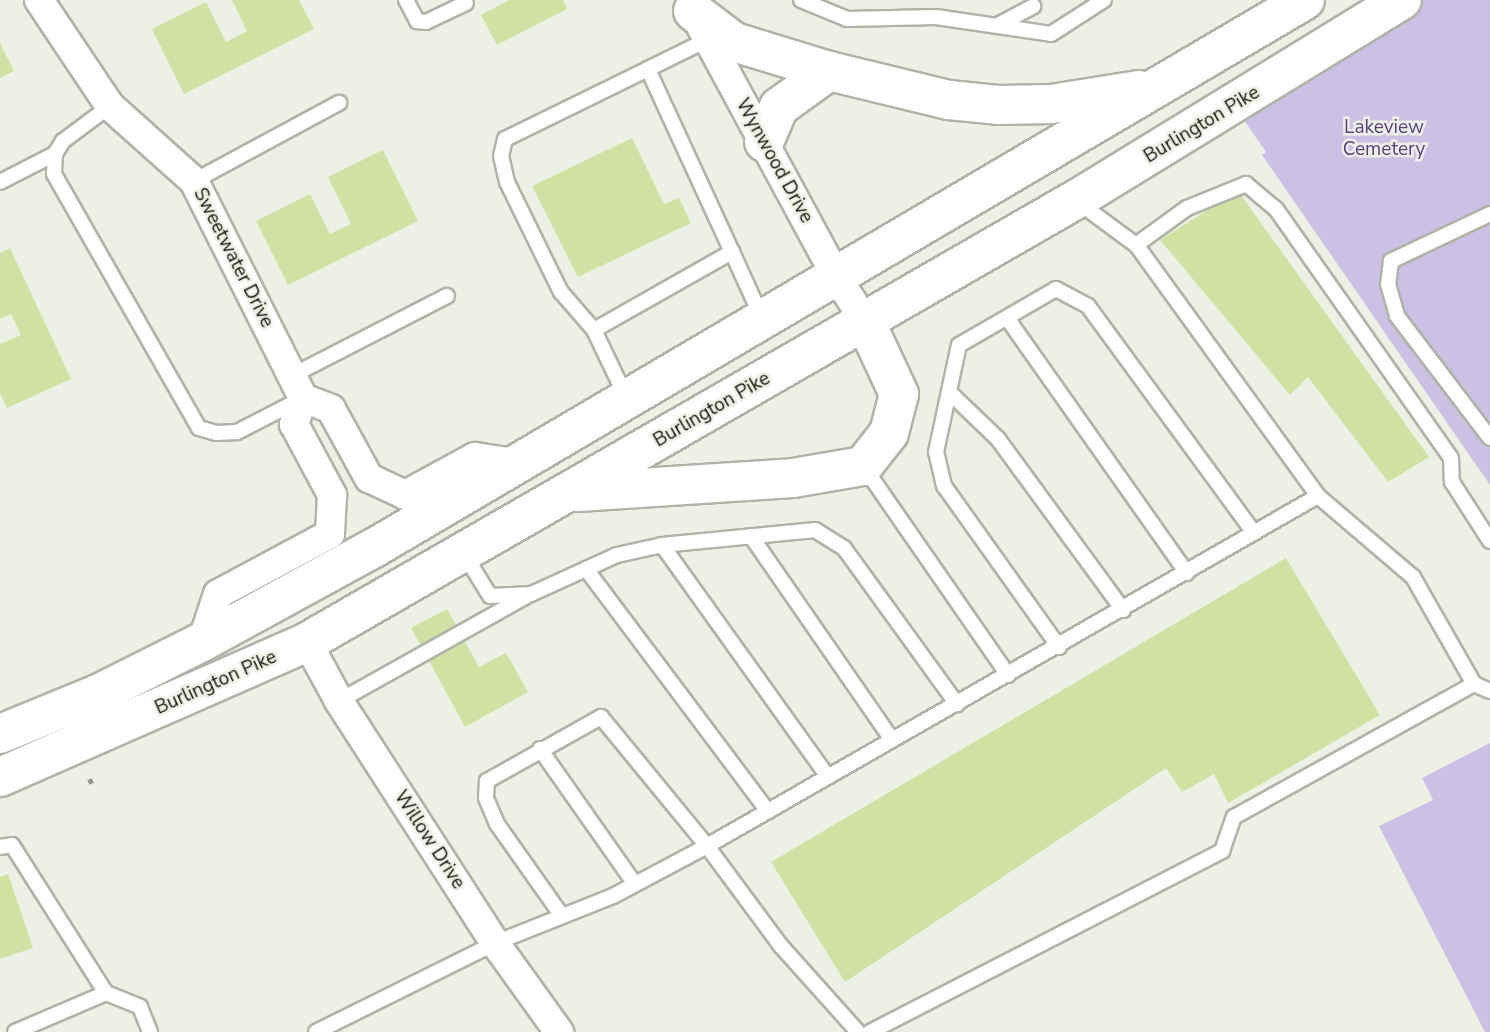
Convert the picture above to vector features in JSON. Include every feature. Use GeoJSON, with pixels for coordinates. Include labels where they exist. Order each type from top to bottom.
{"type":"FeatureCollection","features":[{"type":"Feature","properties":{"kind":"highway","name":"Burlington Pike"},"geometry":{"type":"LineString","coordinates":[[0,734],[98,694],[202,642],[521,464],[626,397],[837,278],[1305,0]]}},
{"type":"Feature","properties":{"kind":"highway","name":"Burlington Pike"},"geometry":{"type":"LineString","coordinates":[[0,777],[307,642],[572,492],[1075,200],[1402,0]]}},
{"type":"Feature","properties":{"kind":"highway"},"geometry":{"type":"LineString","coordinates":[[695,17],[734,42],[829,71],[949,100],[998,105],[1051,104],[1159,86]]}},
{"type":"Feature","properties":{"kind":"highway"},"geometry":{"type":"LineString","coordinates":[[764,142],[779,107],[829,71]]}},
{"type":"Feature","properties":{"kind":"highway"},"geometry":{"type":"LineString","coordinates":[[572,492],[793,478],[863,466],[889,433],[899,394],[865,321]]}},
{"type":"Feature","properties":{"kind":"street","name":"Sweetwater Drive"},"geometry":{"type":"LineString","coordinates":[[39,0],[110,106],[194,181],[298,387]]}},
{"type":"Feature","properties":{"kind":"street","name":"Wynwood Drive"},"geometry":{"type":"LineString","coordinates":[[695,17],[837,278],[865,321]]}},
{"type":"Feature","properties":{"kind":"street"},"geometry":{"type":"LineString","coordinates":[[202,642],[218,594],[330,534],[332,495],[294,424],[298,387],[331,409],[369,478],[405,495],[475,457],[521,464]]}},
{"type":"Feature","properties":{"kind":"street","name":"Willow Drive"},"geometry":{"type":"LineString","coordinates":[[307,642],[339,701],[495,943],[559,1032]]}},
{"type":"Feature","properties":{"kind":"lane"},"geometry":{"type":"LineString","coordinates":[[406,0],[417,21],[426,22],[466,3]]}},
{"type":"Feature","properties":{"kind":"lane"},"geometry":{"type":"LineString","coordinates":[[801,0],[847,19],[936,17],[1051,34],[1104,0]]}},
{"type":"Feature","properties":{"kind":"lane"},"geometry":{"type":"LineString","coordinates":[[996,26],[1033,6]]}},
{"type":"Feature","properties":{"kind":"lane"},"geometry":{"type":"LineString","coordinates":[[626,397],[594,330],[561,292],[507,182],[501,156],[505,139],[648,69],[695,17]]}},
{"type":"Feature","properties":{"kind":"lane"},"geometry":{"type":"LineString","coordinates":[[648,69],[762,318]]}},
{"type":"Feature","properties":{"kind":"lane"},"geometry":{"type":"LineString","coordinates":[[194,181],[339,103]]}},
{"type":"Feature","properties":{"kind":"lane"},"geometry":{"type":"LineString","coordinates":[[110,106],[63,141],[55,154],[54,174],[199,428],[216,433],[237,432],[298,387],[447,296]]}},
{"type":"Feature","properties":{"kind":"lane"},"geometry":{"type":"LineString","coordinates":[[0,182],[55,154]]}},
{"type":"Feature","properties":{"kind":"lane"},"geometry":{"type":"LineString","coordinates":[[1136,245],[1187,208],[1246,184],[1256,192],[1276,209],[1451,458],[1452,482],[1490,541]]}},
{"type":"Feature","properties":{"kind":"lane"},"geometry":{"type":"LineString","coordinates":[[1075,200],[1136,245],[1318,496],[1413,577],[1474,684],[1490,691]]}},
{"type":"Feature","properties":{"kind":"lane"},"geometry":{"type":"LineString","coordinates":[[1490,214],[1391,261],[1388,284],[1397,316],[1490,438]]}},
{"type":"Feature","properties":{"kind":"lane"},"geometry":{"type":"LineString","coordinates":[[594,330],[732,253]]}},
{"type":"Feature","properties":{"kind":"lane"},"geometry":{"type":"LineString","coordinates":[[1059,647],[944,486],[936,452],[959,345],[1056,289],[1088,306],[1254,533]]}},
{"type":"Feature","properties":{"kind":"lane"},"geometry":{"type":"LineString","coordinates":[[1007,317],[1187,573]]}},
{"type":"Feature","properties":{"kind":"lane"},"geometry":{"type":"LineString","coordinates":[[949,392],[998,439],[1123,610]]}},
{"type":"Feature","properties":{"kind":"lane"},"geometry":{"type":"LineString","coordinates":[[863,466],[1008,675]]}},
{"type":"Feature","properties":{"kind":"lane"},"geometry":{"type":"LineString","coordinates":[[316,1032],[495,943],[635,884],[707,846],[1059,647],[1318,496]]}},
{"type":"Feature","properties":{"kind":"lane"},"geometry":{"type":"LineString","coordinates":[[339,701],[531,594],[617,555],[662,545],[815,530],[844,548],[957,704]]}},
{"type":"Feature","properties":{"kind":"lane"},"geometry":{"type":"LineString","coordinates":[[751,536],[892,740]]}},
{"type":"Feature","properties":{"kind":"lane"},"geometry":{"type":"LineString","coordinates":[[662,545],[828,777]]}},
{"type":"Feature","properties":{"kind":"lane"},"geometry":{"type":"LineString","coordinates":[[463,553],[490,596],[531,594]]}},
{"type":"Feature","properties":{"kind":"lane"},"geometry":{"type":"LineString","coordinates":[[586,569],[768,811]]}},
{"type":"Feature","properties":{"kind":"lane"},"geometry":{"type":"LineString","coordinates":[[870,1032],[1222,852],[1234,817],[1474,684]]}},
{"type":"Feature","properties":{"kind":"lane"},"geometry":{"type":"LineString","coordinates":[[562,916],[496,824],[486,798],[487,781],[601,717],[707,846],[781,946],[858,1032]]}},
{"type":"Feature","properties":{"kind":"lane"},"geometry":{"type":"LineString","coordinates":[[540,749],[635,884]]}},
{"type":"Feature","properties":{"kind":"lane"},"geometry":{"type":"LineString","coordinates":[[0,847],[12,845],[106,993],[140,1007],[150,1032]]}},
{"type":"Feature","properties":{"kind":"lane"},"geometry":{"type":"LineString","coordinates":[[15,1032],[106,993]]}},
{"type":"Feature","properties":{"kind":"path"},"geometry":{"type":"LineString","coordinates":[[88,782],[95,779]]}},
{"type":"Feature","properties":{"kind":"green space","name":"Lakeview Cemetery"},"geometry":{"type":"Polygon","coordinates":[[[1402,0],[1490,0],[1490,485],[1262,155],[1266,152],[1234,106],[1402,0]]]}},
{"type":"Feature","properties":{"kind":"green space"},"geometry":{"type":"Polygon","coordinates":[[[1490,743],[1490,1032],[1485,1032],[1379,826],[1433,800],[1422,778],[1490,743]]]}},
{"type":"Feature","properties":{"kind":"building"},"geometry":{"type":"Polygon","coordinates":[[[232,0],[299,0],[314,29],[184,94],[152,29],[206,2],[226,42],[247,31],[232,0]]]}},
{"type":"Feature","properties":{"kind":"building"},"geometry":{"type":"Polygon","coordinates":[[[509,0],[563,0],[567,9],[497,45],[481,15],[509,0]]]}},
{"type":"Feature","properties":{"kind":"building"},"geometry":{"type":"Polygon","coordinates":[[[0,43],[14,71],[0,78],[0,43]]]}},
{"type":"Feature","properties":{"kind":"building"},"geometry":{"type":"Polygon","coordinates":[[[632,138],[664,204],[679,198],[691,223],[578,277],[532,186],[632,138]]]}},
{"type":"Feature","properties":{"kind":"building"},"geometry":{"type":"Polygon","coordinates":[[[383,150],[418,221],[288,285],[256,221],[310,194],[330,234],[351,224],[328,177],[383,150]]]}},
{"type":"Feature","properties":{"kind":"building"},"geometry":{"type":"Polygon","coordinates":[[[1238,191],[1429,457],[1388,482],[1308,377],[1290,395],[1160,240],[1238,191]]]}},
{"type":"Feature","properties":{"kind":"building"},"geometry":{"type":"Polygon","coordinates":[[[10,248],[71,379],[7,408],[0,393],[0,344],[21,335],[11,314],[0,319],[0,253],[10,248]]]}},
{"type":"Feature","properties":{"kind":"building"},"geometry":{"type":"Polygon","coordinates":[[[1286,558],[1380,715],[1228,803],[1214,774],[1182,792],[1166,768],[845,982],[771,862],[1286,558]]]}},
{"type":"Feature","properties":{"kind":"building"},"geometry":{"type":"Polygon","coordinates":[[[447,609],[479,667],[506,653],[528,692],[465,727],[411,628],[447,609]]]}},
{"type":"Feature","properties":{"kind":"building"},"geometry":{"type":"Polygon","coordinates":[[[8,874],[33,948],[0,959],[0,877],[8,874]]]}}]}
